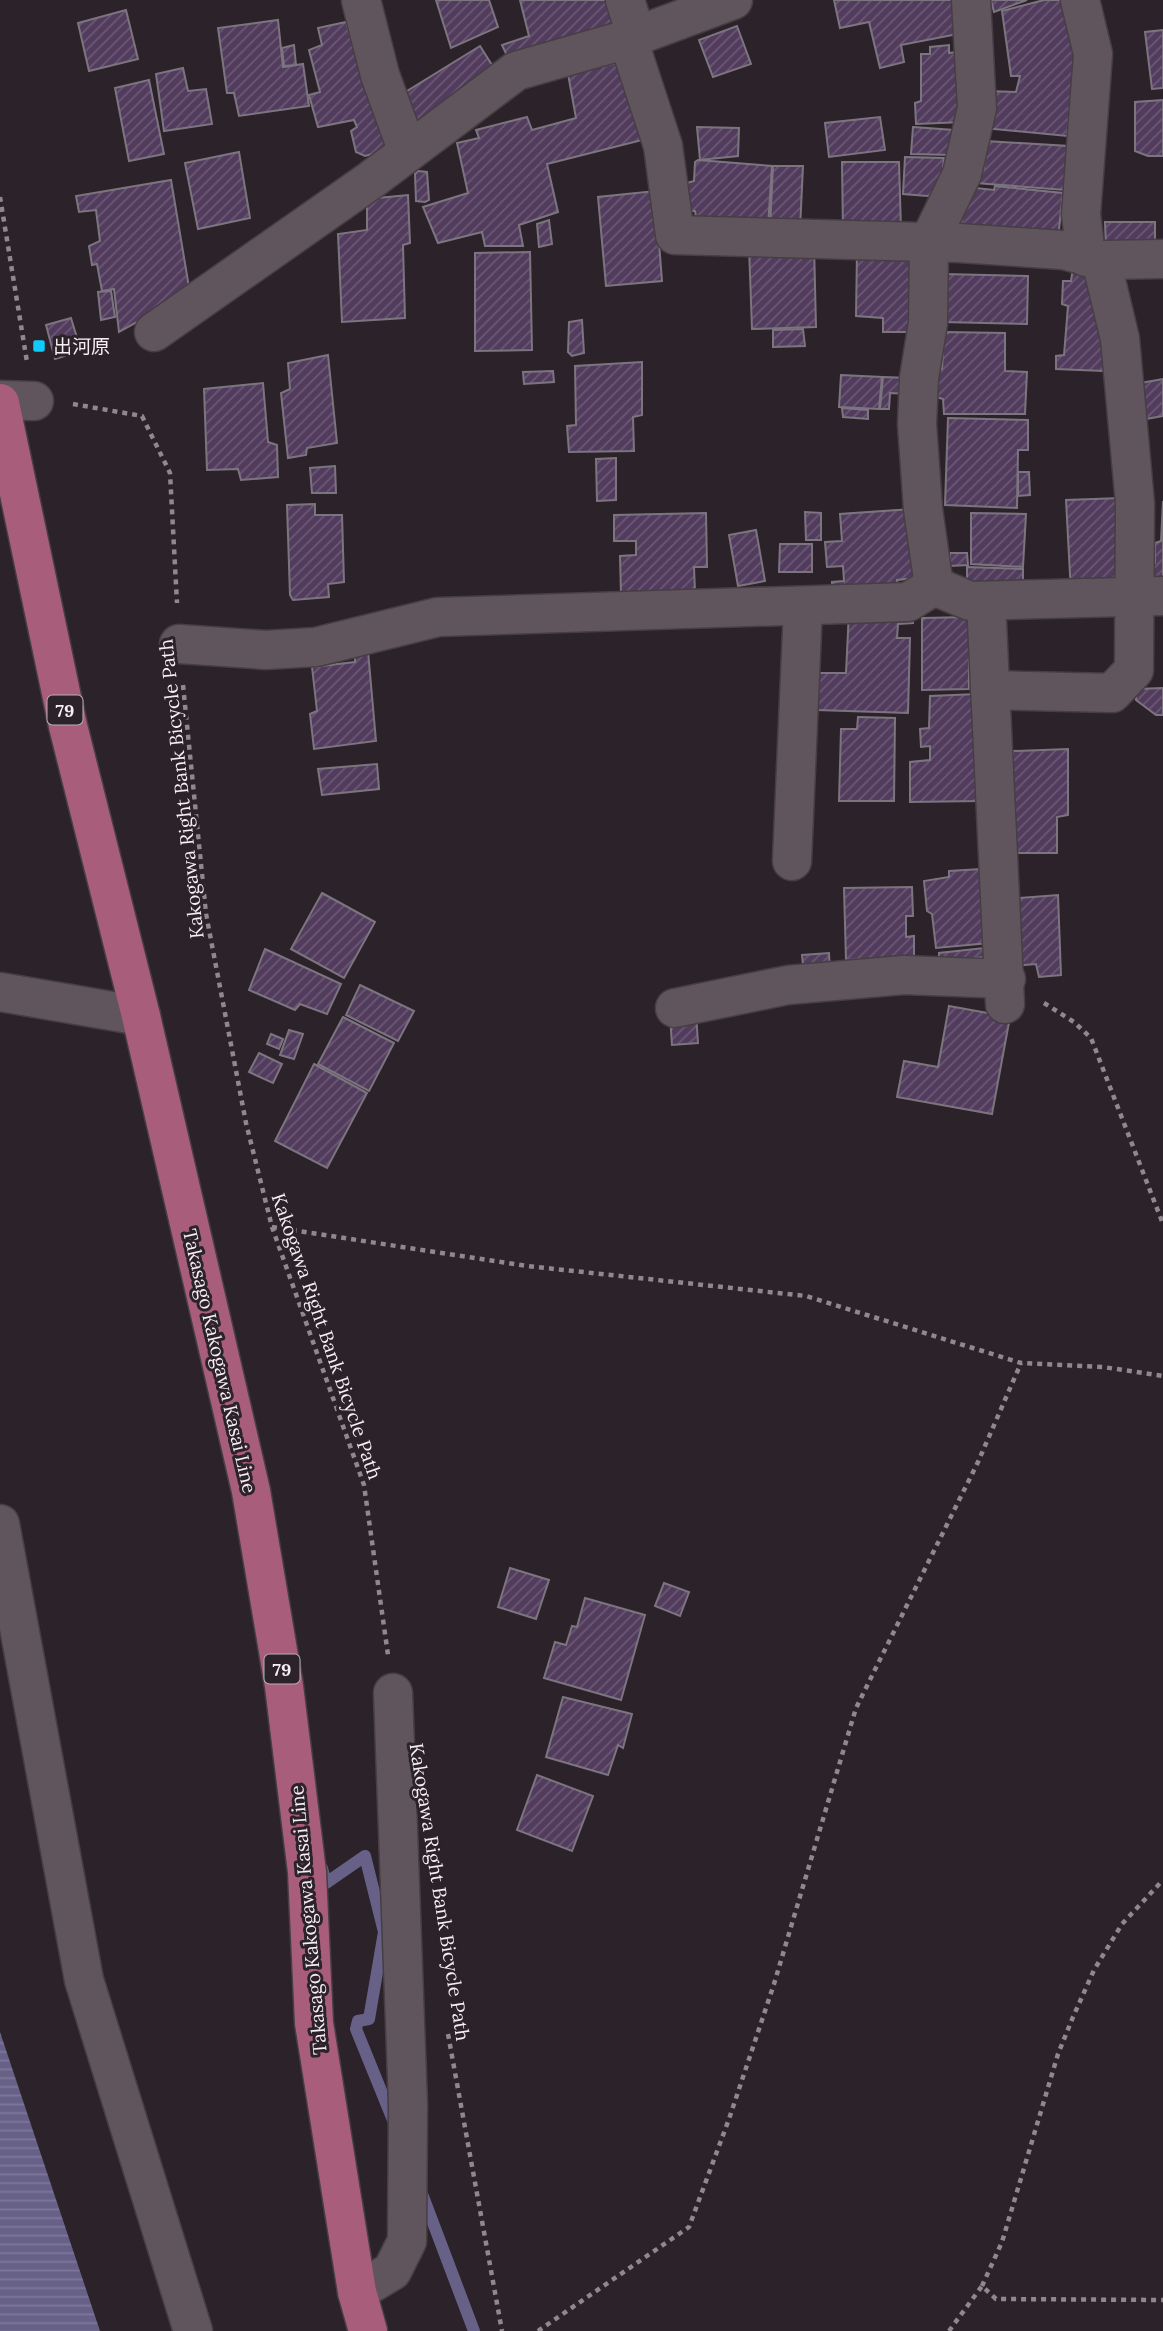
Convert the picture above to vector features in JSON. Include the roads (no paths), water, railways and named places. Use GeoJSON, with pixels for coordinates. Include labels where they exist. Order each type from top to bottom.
{"type":"FeatureCollection","features":[{"type":"Feature","properties":{"kind":"main road","name":"Takasago Kakogawa Kasai Line"},"geometry":{"type":"LineString","coordinates":[[11,401],[68,726],[141,1016],[251,1491],[275,1622],[307,1872],[314,2023],[357,2292],[368,2331]]}},
{"type":"Feature","properties":{"kind":"street"},"geometry":{"type":"LineString","coordinates":[[361,0],[380,75],[408,152]]}},
{"type":"Feature","properties":{"kind":"street"},"geometry":{"type":"LineString","coordinates":[[155,332],[516,72],[630,25],[733,0]]}},
{"type":"Feature","properties":{"kind":"street"},"geometry":{"type":"LineString","coordinates":[[933,586],[923,509],[917,424],[919,378],[928,323],[929,242],[962,174],[977,108],[971,0]]}},
{"type":"Feature","properties":{"kind":"street"},"geometry":{"type":"LineString","coordinates":[[990,690],[1112,693],[1135,670],[1149,596],[1135,504],[1120,340],[1081,214],[1094,54],[1080,0]]}},
{"type":"Feature","properties":{"kind":"street"},"geometry":{"type":"LineString","coordinates":[[630,25],[663,146],[675,235],[929,242],[1063,250],[1094,258],[1163,259]]}},
{"type":"Feature","properties":{"kind":"street"},"geometry":{"type":"LineString","coordinates":[[933,586],[970,601],[1149,596]]}},
{"type":"Feature","properties":{"kind":"street"},"geometry":{"type":"LineString","coordinates":[[179,644],[266,650],[316,647],[438,617],[908,602],[933,586]]}},
{"type":"Feature","properties":{"kind":"street"},"geometry":{"type":"LineString","coordinates":[[675,1007],[788,985],[904,975],[1005,992],[1000,954],[986,601]]}},
{"type":"Feature","properties":{"kind":"street"},"geometry":{"type":"LineString","coordinates":[[792,861],[803,607]]}},
{"type":"Feature","properties":{"kind":"street"},"geometry":{"type":"LineString","coordinates":[[0,992],[141,1016]]}},
{"type":"Feature","properties":{"kind":"street"},"geometry":{"type":"LineString","coordinates":[[0,1524],[84,1980],[193,2331]]}},
{"type":"Feature","properties":{"kind":"street"},"geometry":{"type":"LineString","coordinates":[[357,2292],[391,2270],[407,2241],[408,2105],[393,1693]]}},
{"type":"Feature","properties":{"kind":"waterway"},"geometry":{"type":"LineString","coordinates":[[322,1868],[326,1883],[365,1856],[384,1932],[369,2019],[358,2021],[356,2029],[395,2125]]}},
{"type":"Feature","properties":{"kind":"waterway"},"geometry":{"type":"LineString","coordinates":[[421,2191],[474,2331]]}},
{"type":"Feature","properties":{"kind":"place","name":"出河原"},"geometry":{"type":"Point","coordinates":[39,346]}}]}
